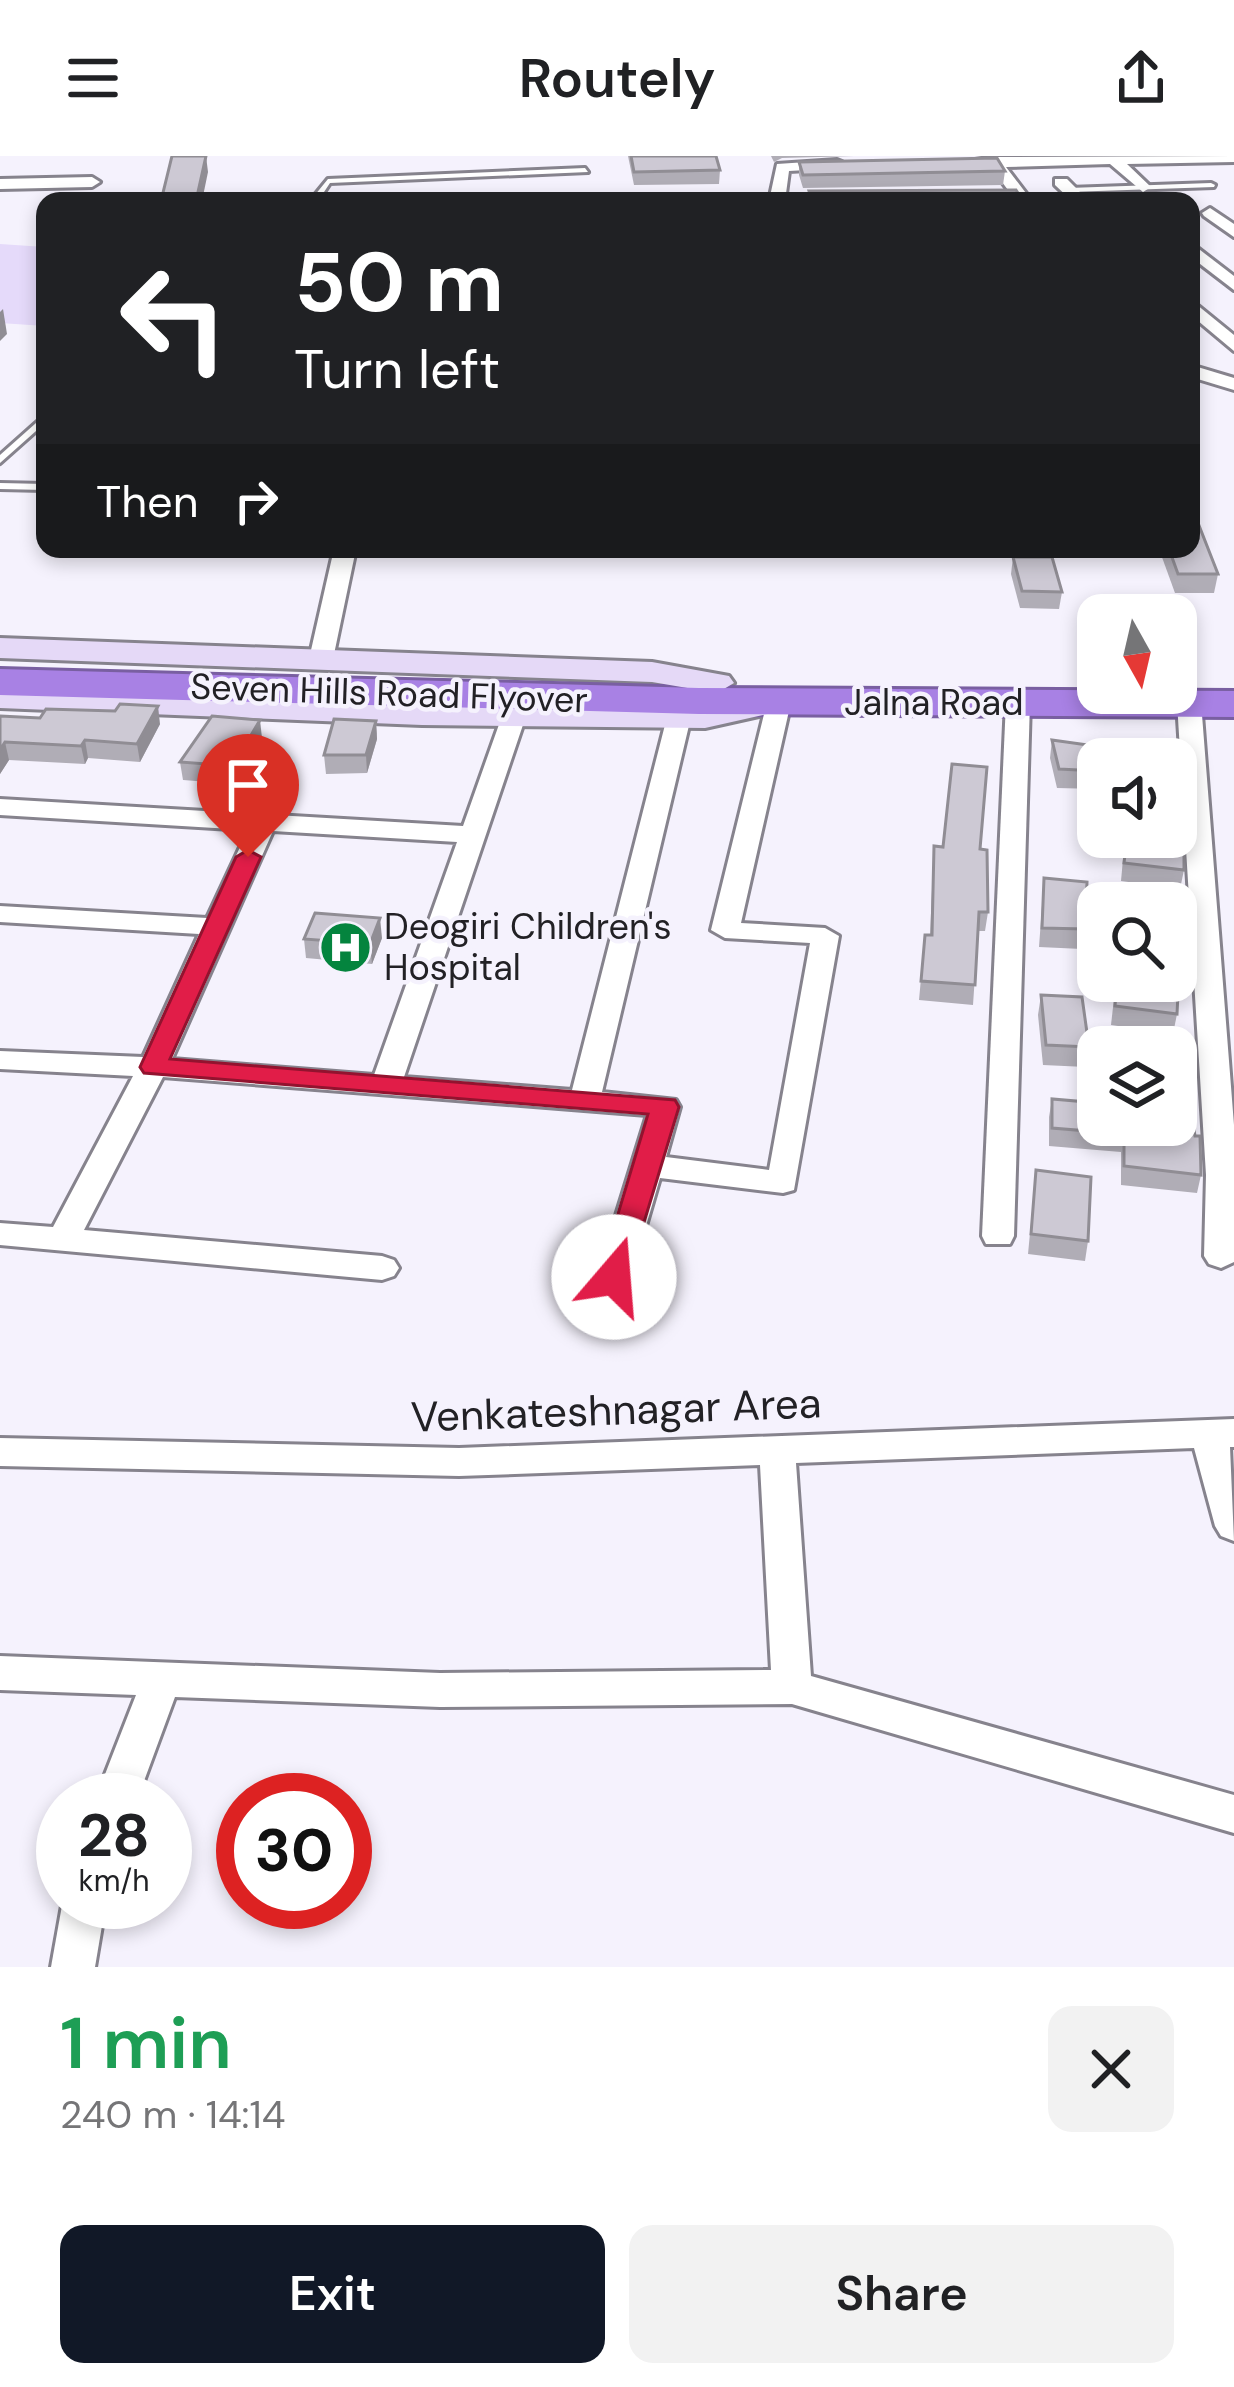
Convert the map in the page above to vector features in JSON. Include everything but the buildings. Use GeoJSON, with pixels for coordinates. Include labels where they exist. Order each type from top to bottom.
{"type":"FeatureCollection","features":[{"type":"Feature","properties":{"kind":"highway","name":"Seven Hills Road Flyover"},"geometry":{"type":"LineString","coordinates":[[0,664],[644,682],[698,700]]}},
{"type":"Feature","properties":{"kind":"highway","name":"Seven Hills Road Flyover"},"geometry":{"type":"LineString","coordinates":[[0,682],[779,702]]}},
{"type":"Feature","properties":{"kind":"highway","name":"Jalna Road"},"geometry":{"type":"LineString","coordinates":[[698,700],[1077,686]]}},
{"type":"Feature","properties":{"kind":"highway","name":"Jalna Road"},"geometry":{"type":"LineString","coordinates":[[1197,692],[1234,686]]}},
{"type":"Feature","properties":{"kind":"highway","name":"Jalna Road"},"geometry":{"type":"LineString","coordinates":[[1197,697],[1234,704]]}},
{"type":"Feature","properties":{"kind":"highway","name":"Jalna Road"},"geometry":{"type":"LineString","coordinates":[[779,702],[1077,699]]}},
{"type":"Feature","properties":{"kind":"street"},"geometry":{"type":"LineString","coordinates":[[939,163],[1234,157]]}},
{"type":"Feature","properties":{"kind":"street"},"geometry":{"type":"LineString","coordinates":[[1112,158],[1143,187]]}},
{"type":"Feature","properties":{"kind":"street"},"geometry":{"type":"LineString","coordinates":[[995,162],[1017,192]]}},
{"type":"Feature","properties":{"kind":"street"},"geometry":{"type":"LineString","coordinates":[[778,192],[782,166],[849,165]]}},
{"type":"Feature","properties":{"kind":"street"},"geometry":{"type":"LineString","coordinates":[[0,184],[92,182]]}},
{"type":"Feature","properties":{"kind":"street"},"geometry":{"type":"LineString","coordinates":[[1210,213],[1234,232]]}},
{"type":"Feature","properties":{"kind":"street"},"geometry":{"type":"LineString","coordinates":[[1224,267],[1234,285]]}},
{"type":"Feature","properties":{"kind":"street"},"geometry":{"type":"LineString","coordinates":[[1200,313],[1234,344]]}},
{"type":"Feature","properties":{"kind":"street"},"geometry":{"type":"LineString","coordinates":[[1200,370],[1234,371]]}},
{"type":"Feature","properties":{"kind":"street"},"geometry":{"type":"LineString","coordinates":[[1200,372],[1234,384]]}},
{"type":"Feature","properties":{"kind":"street"},"geometry":{"type":"LineString","coordinates":[[321,659],[343,558]]}},
{"type":"Feature","properties":{"kind":"street"},"geometry":{"type":"LineString","coordinates":[[0,647],[652,672],[698,700]]}},
{"type":"Feature","properties":{"kind":"street"},"geometry":{"type":"LineString","coordinates":[[0,698],[514,716],[698,700]]}},
{"type":"Feature","properties":{"kind":"street"},"geometry":{"type":"LineString","coordinates":[[585,1100],[698,700]]}},
{"type":"Feature","properties":{"kind":"street"},"geometry":{"type":"LineString","coordinates":[[650,1166],[783,1182],[825,936],[725,930],[779,702]]}},
{"type":"Feature","properties":{"kind":"street"},"geometry":{"type":"LineString","coordinates":[[998,1236],[1018,702]]}},
{"type":"Feature","properties":{"kind":"street"},"geometry":{"type":"LineString","coordinates":[[1184,714],[1222,1175],[1221,1256]]}},
{"type":"Feature","properties":{"kind":"street"},"geometry":{"type":"LineString","coordinates":[[386,1085],[514,716]]}},
{"type":"Feature","properties":{"kind":"street"},"geometry":{"type":"LineString","coordinates":[[0,807],[473,835]]}},
{"type":"Feature","properties":{"kind":"street"},"geometry":{"type":"LineString","coordinates":[[63,1239],[153,1067],[264,823]]}},
{"type":"Feature","properties":{"kind":"street"},"geometry":{"type":"LineString","coordinates":[[0,914],[217,926]]}},
{"type":"Feature","properties":{"kind":"street"},"geometry":{"type":"LineString","coordinates":[[0,1060],[153,1067],[665,1107],[614,1277]]}},
{"type":"Feature","properties":{"kind":"street"},"geometry":{"type":"LineString","coordinates":[[0,1234],[382,1268]]}},
{"type":"Feature","properties":{"kind":"street"},"geometry":{"type":"LineString","coordinates":[[1221,1434],[1234,1526]]}},
{"type":"Feature","properties":{"kind":"street","name":"Venkateshnagar Area"},"geometry":{"type":"LineString","coordinates":[[0,1452],[458,1462],[1221,1434]]}},
{"type":"Feature","properties":{"kind":"street"},"geometry":{"type":"LineString","coordinates":[[776,1451],[792,1687]]}},
{"type":"Feature","properties":{"kind":"street"},"geometry":{"type":"LineString","coordinates":[[0,1673],[440,1690],[792,1687],[1234,1814]]}},
{"type":"Feature","properties":{"kind":"street"},"geometry":{"type":"LineString","coordinates":[[126,1773],[161,1681]]}},
{"type":"Feature","properties":{"kind":"street"},"geometry":{"type":"LineString","coordinates":[[74,1967],[80,1929]]}},
{"type":"Feature","properties":{"kind":"lane"},"geometry":{"type":"LineString","coordinates":[[320,192],[328,181],[585,170]]}},
{"type":"Feature","properties":{"kind":"lane"},"geometry":{"type":"LineString","coordinates":[[1070,191],[1210,185]]}},
{"type":"Feature","properties":{"kind":"lane"},"geometry":{"type":"LineString","coordinates":[[0,460],[36,426]]}},
{"type":"Feature","properties":{"kind":"lane"},"geometry":{"type":"LineString","coordinates":[[0,486],[36,487]]}},
{"type":"Feature","properties":{"kind":"shaded area"},"geometry":{"type":"Polygon","coordinates":[[[0,244],[36,246],[36,325],[0,323],[0,244]]]}},
{"type":"Feature","properties":{"kind":"place","name":"Deogiri Children's Hospital"},"geometry":{"type":"Point","coordinates":[345,947]}},
{"type":"Feature","properties":{"kind":"route"},"geometry":{"type":"LineString","coordinates":[[248,857],[153,1067],[665,1107],[614,1277]]}}]}
